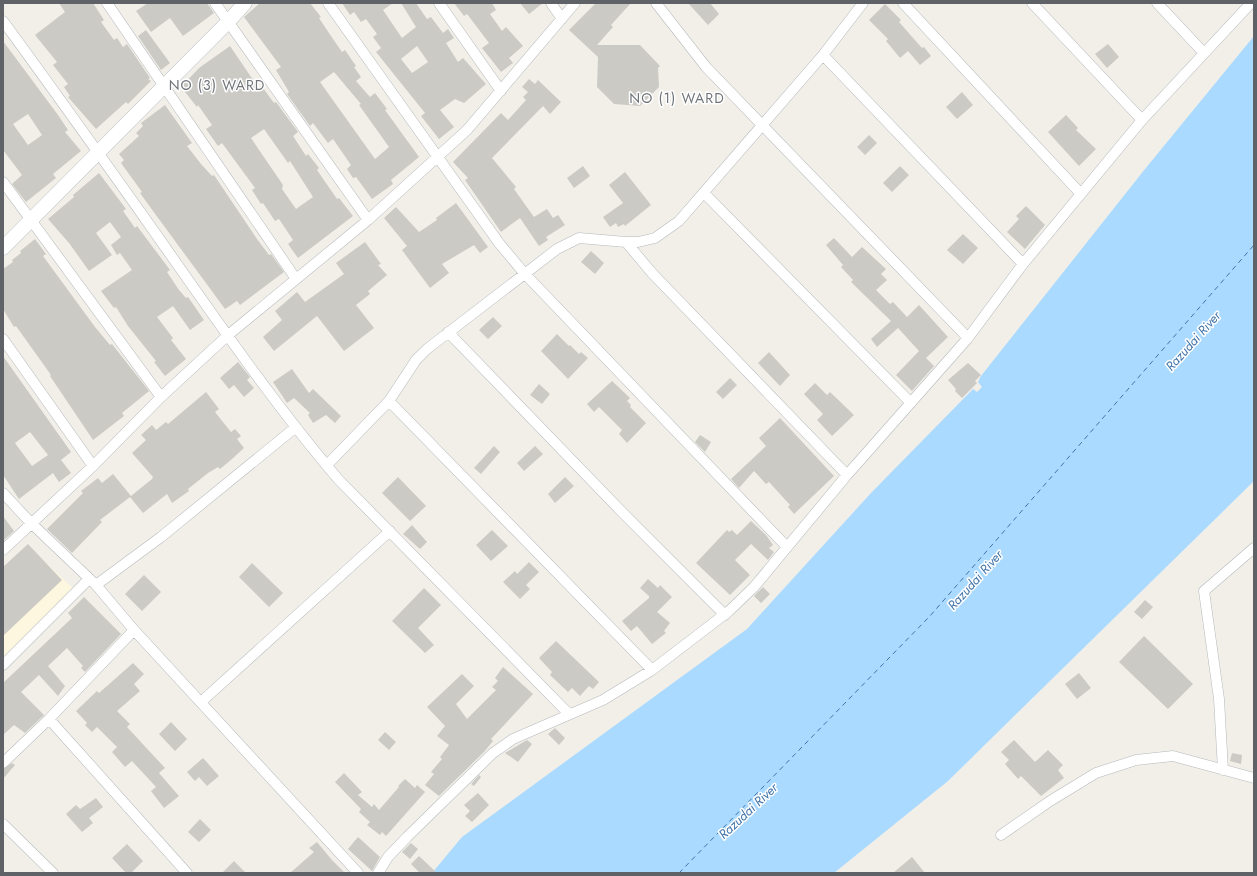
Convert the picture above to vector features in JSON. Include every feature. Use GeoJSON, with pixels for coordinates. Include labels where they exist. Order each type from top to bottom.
{"type":"FeatureCollection","features":[{"type":"Feature","properties":{"kind":"street"},"geometry":{"type":"LineString","coordinates":[[107,3],[296,279]]}},
{"type":"Feature","properties":{"kind":"street"},"geometry":{"type":"LineString","coordinates":[[215,3],[368,220]]}},
{"type":"Feature","properties":{"kind":"street"},"geometry":{"type":"LineString","coordinates":[[3,248],[228,22],[244,3]]}},
{"type":"Feature","properties":{"kind":"street"},"geometry":{"type":"LineString","coordinates":[[328,3],[499,243],[524,274],[787,547]]}},
{"type":"Feature","properties":{"kind":"street"},"geometry":{"type":"LineString","coordinates":[[439,3],[501,91]]}},
{"type":"Feature","properties":{"kind":"street"},"geometry":{"type":"LineString","coordinates":[[551,3],[562,19]]}},
{"type":"Feature","properties":{"kind":"street"},"geometry":{"type":"LineString","coordinates":[[3,550],[93,466],[161,397],[228,336],[368,220],[438,158],[467,130],[575,3]]}},
{"type":"Feature","properties":{"kind":"street"},"geometry":{"type":"LineString","coordinates":[[656,3],[706,67],[968,338]]}},
{"type":"Feature","properties":{"kind":"street"},"geometry":{"type":"LineString","coordinates":[[326,465],[389,401],[416,360],[448,332],[557,249],[580,238],[638,242],[655,238],[679,221],[763,126],[823,55],[863,3]]}},
{"type":"Feature","properties":{"kind":"street"},"geometry":{"type":"LineString","coordinates":[[903,3],[1082,194]]}},
{"type":"Feature","properties":{"kind":"street"},"geometry":{"type":"LineString","coordinates":[[1032,3],[1142,120]]}},
{"type":"Feature","properties":{"kind":"street"},"geometry":{"type":"LineString","coordinates":[[1157,3],[1204,53]]}},
{"type":"Feature","properties":{"kind":"street"},"geometry":{"type":"LineString","coordinates":[[378,873],[388,857],[407,837],[493,753],[513,739],[603,700],[652,670],[724,615],[754,587],[847,475],[968,338],[1023,264],[1142,120],[1251,3]]}},
{"type":"Feature","properties":{"kind":"street"},"geometry":{"type":"LineString","coordinates":[[3,21],[228,336],[326,465],[569,714]]}},
{"type":"Feature","properties":{"kind":"street"},"geometry":{"type":"LineString","coordinates":[[823,55],[1023,264]]}},
{"type":"Feature","properties":{"kind":"street"},"geometry":{"type":"LineString","coordinates":[[3,182],[161,397]]}},
{"type":"Feature","properties":{"kind":"street"},"geometry":{"type":"LineString","coordinates":[[704,193],[911,404]]}},
{"type":"Feature","properties":{"kind":"street"},"geometry":{"type":"LineString","coordinates":[[626,242],[652,273],[847,475]]}},
{"type":"Feature","properties":{"kind":"street"},"geometry":{"type":"LineString","coordinates":[[448,332],[724,615]]}},
{"type":"Feature","properties":{"kind":"street"},"geometry":{"type":"LineString","coordinates":[[3,339],[93,466]]}},
{"type":"Feature","properties":{"kind":"street"},"geometry":{"type":"LineString","coordinates":[[389,401],[652,670]]}},
{"type":"Feature","properties":{"kind":"street"},"geometry":{"type":"LineString","coordinates":[[3,665],[92,582],[161,536],[296,427]]}},
{"type":"Feature","properties":{"kind":"street"},"geometry":{"type":"LineString","coordinates":[[3,493],[31,523],[92,582],[134,630],[358,873]]}},
{"type":"Feature","properties":{"kind":"street"},"geometry":{"type":"LineString","coordinates":[[201,702],[390,531]]}},
{"type":"Feature","properties":{"kind":"street"},"geometry":{"type":"LineString","coordinates":[[1223,770],[1219,699],[1204,591],[1254,548]]}},
{"type":"Feature","properties":{"kind":"street"},"geometry":{"type":"LineString","coordinates":[[3,763],[49,719],[134,630]]}},
{"type":"Feature","properties":{"kind":"street"},"geometry":{"type":"LineString","coordinates":[[49,719],[187,873]]}},
{"type":"Feature","properties":{"kind":"street"},"geometry":{"type":"LineString","coordinates":[[1001,835],[1050,801],[1096,773],[1136,760],[1173,756],[1254,778]]}},
{"type":"Feature","properties":{"kind":"street"},"geometry":{"type":"LineString","coordinates":[[3,824],[53,873]]}},
{"type":"Feature","properties":{"kind":"shaded area"},"geometry":{"type":"Polygon","coordinates":[[[28,546],[76,591],[3,659],[3,570],[28,546]]]}},
{"type":"Feature","properties":{"kind":"water","name":"Razudai River"},"geometry":{"type":"Polygon","coordinates":[[[1254,36],[1254,481],[948,781],[834,873],[432,873],[462,837],[747,629],[871,493],[973,389],[977,392],[982,387],[978,382],[981,376],[1145,169],[1254,36]]]}},
{"type":"Feature","properties":{"kind":"building"},"geometry":{"type":"Polygon","coordinates":[[[59,3],[93,3],[104,20],[101,22],[114,40],[117,38],[123,47],[127,44],[150,78],[148,79],[151,81],[128,104],[126,102],[96,129],[68,97],[70,96],[64,87],[68,84],[53,65],[57,62],[35,35],[65,12],[59,3]]]}},
{"type":"Feature","properties":{"kind":"building"},"geometry":{"type":"Polygon","coordinates":[[[148,3],[207,3],[214,13],[183,36],[170,18],[151,32],[136,11],[148,3]]]}},
{"type":"Feature","properties":{"kind":"building"},"geometry":{"type":"Polygon","coordinates":[[[260,3],[310,3],[321,17],[319,18],[342,52],[345,50],[356,66],[354,67],[361,77],[356,81],[370,97],[375,93],[387,109],[385,110],[419,157],[391,180],[393,184],[372,199],[356,177],[353,178],[347,169],[351,165],[333,139],[328,143],[313,123],[310,126],[287,94],[289,92],[276,70],[281,67],[244,17],[260,3]],[[334,72],[320,82],[375,159],[389,147],[359,105],[361,104],[334,72]]]}},
{"type":"Feature","properties":{"kind":"building"},"geometry":{"type":"Polygon","coordinates":[[[342,3],[393,3],[383,10],[402,38],[416,27],[401,3],[416,3],[427,19],[431,17],[443,33],[448,29],[454,38],[446,43],[458,62],[463,58],[486,84],[464,103],[455,99],[440,110],[454,127],[439,139],[421,116],[425,113],[376,52],[381,48],[373,37],[377,34],[366,19],[361,22],[354,12],[350,15],[342,3]],[[417,46],[401,59],[412,73],[428,62],[417,46]]]}},
{"type":"Feature","properties":{"kind":"building"},"geometry":{"type":"Polygon","coordinates":[[[454,3],[492,3],[496,10],[490,14],[502,31],[506,27],[523,46],[509,58],[513,63],[501,72],[482,48],[489,43],[467,14],[464,16],[454,3]]]}},
{"type":"Feature","properties":{"kind":"building"},"geometry":{"type":"Polygon","coordinates":[[[520,3],[543,3],[529,14],[520,3]]]}},
{"type":"Feature","properties":{"kind":"building"},"geometry":{"type":"Polygon","coordinates":[[[596,3],[631,3],[611,25],[613,27],[597,45],[640,45],[660,66],[658,68],[659,87],[640,106],[614,104],[597,87],[598,57],[569,30],[596,3]]]}},
{"type":"Feature","properties":{"kind":"building"},"geometry":{"type":"Polygon","coordinates":[[[688,3],[710,3],[719,14],[708,25],[688,3]]]}},
{"type":"Feature","properties":{"kind":"building"},"geometry":{"type":"Polygon","coordinates":[[[885,4],[901,20],[899,22],[922,48],[924,47],[931,56],[920,65],[908,51],[900,58],[886,41],[888,39],[869,20],[885,4]]]}},
{"type":"Feature","properties":{"kind":"building"},"geometry":{"type":"Polygon","coordinates":[[[146,30],[170,63],[161,70],[138,36],[146,30]]]}},
{"type":"Feature","properties":{"kind":"building"},"geometry":{"type":"Polygon","coordinates":[[[3,41],[58,115],[68,130],[65,132],[81,151],[53,174],[56,178],[26,202],[12,184],[22,175],[3,150],[3,41]],[[28,114],[13,124],[28,145],[42,135],[28,114]]]}},
{"type":"Feature","properties":{"kind":"building"},"geometry":{"type":"Polygon","coordinates":[[[1108,44],[1119,57],[1107,68],[1095,54],[1108,44]]]}},
{"type":"Feature","properties":{"kind":"building"},"geometry":{"type":"Polygon","coordinates":[[[230,46],[260,90],[263,88],[274,103],[276,102],[298,132],[293,136],[306,156],[308,154],[319,168],[317,170],[337,199],[339,198],[353,216],[298,258],[288,244],[293,240],[279,219],[275,221],[263,203],[261,204],[252,190],[255,188],[222,143],[218,146],[206,129],[212,125],[198,105],[197,107],[181,87],[199,68],[230,46]],[[264,129],[251,138],[283,185],[282,189],[296,209],[313,197],[290,161],[288,163],[264,129]]]}},
{"type":"Feature","properties":{"kind":"building"},"geometry":{"type":"Polygon","coordinates":[[[529,79],[535,84],[538,80],[561,102],[550,114],[543,106],[492,158],[516,187],[514,189],[534,217],[547,209],[553,218],[558,215],[565,225],[546,237],[548,240],[539,246],[520,218],[501,232],[465,180],[468,178],[453,162],[501,113],[508,120],[526,100],[523,97],[528,92],[522,87],[529,79]]]}},
{"type":"Feature","properties":{"kind":"building"},"geometry":{"type":"Polygon","coordinates":[[[962,92],[973,105],[957,119],[946,107],[962,92]]]}},
{"type":"Feature","properties":{"kind":"building"},"geometry":{"type":"Polygon","coordinates":[[[165,105],[192,143],[187,146],[212,176],[214,175],[257,239],[269,255],[271,254],[284,272],[240,305],[237,301],[225,309],[140,193],[142,192],[121,163],[124,160],[119,154],[139,136],[136,133],[143,126],[141,123],[165,105]]]}},
{"type":"Feature","properties":{"kind":"building"},"geometry":{"type":"Polygon","coordinates":[[[1066,115],[1078,128],[1076,130],[1096,149],[1079,166],[1048,132],[1066,115]]]}},
{"type":"Feature","properties":{"kind":"building"},"geometry":{"type":"Polygon","coordinates":[[[869,135],[877,143],[865,155],[857,147],[869,135]]]}},
{"type":"Feature","properties":{"kind":"building"},"geometry":{"type":"Polygon","coordinates":[[[583,166],[590,176],[574,188],[567,178],[583,166]]]}},
{"type":"Feature","properties":{"kind":"building"},"geometry":{"type":"Polygon","coordinates":[[[900,166],[909,175],[892,192],[883,183],[900,166]]]}},
{"type":"Feature","properties":{"kind":"building"},"geometry":{"type":"Polygon","coordinates":[[[625,172],[651,205],[625,226],[624,224],[618,227],[616,223],[610,227],[603,217],[623,203],[609,185],[625,172]]]}},
{"type":"Feature","properties":{"kind":"building"},"geometry":{"type":"Polygon","coordinates":[[[99,173],[126,209],[123,211],[135,228],[137,226],[170,270],[167,272],[179,290],[186,298],[188,297],[204,320],[190,330],[173,306],[157,317],[173,338],[171,340],[186,359],[165,376],[154,362],[156,361],[128,326],[116,307],[114,308],[101,291],[132,270],[120,253],[117,255],[111,245],[121,237],[110,222],[96,233],[112,255],[89,271],[69,243],[48,219],[99,173]]]}},
{"type":"Feature","properties":{"kind":"building"},"geometry":{"type":"Polygon","coordinates":[[[456,203],[488,247],[480,253],[474,245],[442,264],[449,273],[430,288],[402,250],[407,246],[384,218],[396,207],[419,232],[437,220],[436,218],[456,203]]]}},
{"type":"Feature","properties":{"kind":"building"},"geometry":{"type":"Polygon","coordinates":[[[1026,206],[1045,225],[1025,249],[1007,232],[1019,219],[1016,216],[1026,206]]]}},
{"type":"Feature","properties":{"kind":"building"},"geometry":{"type":"Polygon","coordinates":[[[963,234],[978,248],[963,264],[947,250],[963,234]]]}},
{"type":"Feature","properties":{"kind":"building"},"geometry":{"type":"Polygon","coordinates":[[[834,238],[852,257],[862,247],[886,269],[881,274],[887,280],[876,290],[890,304],[893,302],[907,317],[919,305],[948,337],[926,358],[934,366],[912,391],[896,375],[919,351],[898,328],[877,347],[871,339],[891,321],[851,282],[853,280],[841,267],[843,265],[826,245],[834,238]]]}},
{"type":"Feature","properties":{"kind":"building"},"geometry":{"type":"Polygon","coordinates":[[[35,239],[46,254],[43,256],[95,327],[110,345],[112,344],[149,391],[122,413],[124,416],[93,440],[50,376],[51,375],[16,326],[14,327],[3,309],[3,269],[13,262],[12,260],[21,253],[20,251],[35,239]]]}},
{"type":"Feature","properties":{"kind":"building"},"geometry":{"type":"Polygon","coordinates":[[[365,242],[381,264],[378,265],[387,275],[368,291],[370,294],[356,305],[374,328],[344,351],[317,316],[274,351],[263,337],[282,320],[275,311],[297,292],[305,302],[344,274],[336,263],[365,242]]]}},
{"type":"Feature","properties":{"kind":"building"},"geometry":{"type":"Polygon","coordinates":[[[591,251],[604,263],[595,274],[581,262],[591,251]]]}},
{"type":"Feature","properties":{"kind":"building"},"geometry":{"type":"Polygon","coordinates":[[[493,317],[502,326],[488,339],[479,330],[493,317]]]}},
{"type":"Feature","properties":{"kind":"building"},"geometry":{"type":"Polygon","coordinates":[[[557,334],[579,354],[581,352],[588,358],[568,379],[541,351],[557,334]]]}},
{"type":"Feature","properties":{"kind":"building"},"geometry":{"type":"Polygon","coordinates":[[[769,352],[790,375],[780,386],[758,363],[769,352]]]}},
{"type":"Feature","properties":{"kind":"building"},"geometry":{"type":"Polygon","coordinates":[[[3,356],[71,452],[61,460],[71,473],[59,482],[53,473],[19,499],[3,475],[3,356]],[[30,432],[15,443],[32,466],[48,455],[30,432]]]}},
{"type":"Feature","properties":{"kind":"building"},"geometry":{"type":"Polygon","coordinates":[[[238,362],[250,377],[247,380],[254,388],[244,397],[234,385],[229,389],[220,378],[238,362]]]}},
{"type":"Feature","properties":{"kind":"building"},"geometry":{"type":"Polygon","coordinates":[[[968,363],[981,375],[975,381],[977,383],[962,398],[955,391],[956,389],[948,380],[968,363]]]}},
{"type":"Feature","properties":{"kind":"building"},"geometry":{"type":"Polygon","coordinates":[[[292,369],[309,393],[313,389],[341,416],[335,423],[326,415],[313,423],[308,415],[310,413],[294,398],[287,403],[273,382],[292,369]]]}},
{"type":"Feature","properties":{"kind":"building"},"geometry":{"type":"Polygon","coordinates":[[[730,378],[737,385],[723,399],[716,392],[730,378]]]}},
{"type":"Feature","properties":{"kind":"building"},"geometry":{"type":"Polygon","coordinates":[[[612,381],[630,398],[627,401],[631,405],[630,407],[646,423],[627,443],[619,434],[622,430],[599,407],[594,412],[587,404],[612,381]]]}},
{"type":"Feature","properties":{"kind":"building"},"geometry":{"type":"Polygon","coordinates":[[[815,383],[827,395],[830,392],[854,415],[832,436],[817,420],[823,414],[804,394],[815,383]]]}},
{"type":"Feature","properties":{"kind":"building"},"geometry":{"type":"Polygon","coordinates":[[[539,384],[550,394],[542,404],[530,395],[539,384]]]}},
{"type":"Feature","properties":{"kind":"building"},"geometry":{"type":"Polygon","coordinates":[[[206,392],[219,409],[215,412],[231,432],[235,429],[241,436],[237,439],[244,448],[232,459],[220,469],[218,467],[208,473],[188,489],[189,491],[172,503],[167,494],[143,513],[130,497],[100,520],[102,522],[72,553],[47,529],[83,493],[81,491],[98,478],[102,483],[113,474],[131,496],[152,479],[153,477],[132,453],[146,440],[141,435],[152,425],[156,430],[166,422],[168,424],[206,392]]]}},
{"type":"Feature","properties":{"kind":"building"},"geometry":{"type":"Polygon","coordinates":[[[780,418],[834,476],[794,514],[788,507],[790,505],[769,482],[766,484],[754,471],[739,488],[731,479],[766,446],[759,438],[780,418]]]}},
{"type":"Feature","properties":{"kind":"building"},"geometry":{"type":"Polygon","coordinates":[[[700,435],[711,442],[705,452],[695,442],[700,435]]]}},
{"type":"Feature","properties":{"kind":"building"},"geometry":{"type":"Polygon","coordinates":[[[494,446],[500,452],[481,474],[474,468],[494,446]]]}},
{"type":"Feature","properties":{"kind":"building"},"geometry":{"type":"Polygon","coordinates":[[[535,446],[543,454],[524,471],[517,463],[535,446]]]}},
{"type":"Feature","properties":{"kind":"building"},"geometry":{"type":"Polygon","coordinates":[[[398,477],[426,506],[410,521],[382,493],[398,477]]]}},
{"type":"Feature","properties":{"kind":"building"},"geometry":{"type":"Polygon","coordinates":[[[565,477],[574,486],[555,503],[548,494],[565,477]]]}},
{"type":"Feature","properties":{"kind":"building"},"geometry":{"type":"Polygon","coordinates":[[[3,516],[14,531],[3,541],[3,516]]]}},
{"type":"Feature","properties":{"kind":"building"},"geometry":{"type":"Polygon","coordinates":[[[751,521],[766,535],[773,545],[769,548],[774,552],[768,560],[751,544],[735,560],[750,575],[730,595],[696,563],[727,530],[729,532],[732,530],[737,535],[751,521]]]}},
{"type":"Feature","properties":{"kind":"building"},"geometry":{"type":"Polygon","coordinates":[[[412,525],[427,542],[420,549],[403,534],[412,525]]]}},
{"type":"Feature","properties":{"kind":"building"},"geometry":{"type":"Polygon","coordinates":[[[492,530],[508,546],[491,561],[476,545],[492,530]]]}},
{"type":"Feature","properties":{"kind":"building"},"geometry":{"type":"Polygon","coordinates":[[[28,544],[62,580],[3,636],[3,567],[28,544]]]}},
{"type":"Feature","properties":{"kind":"building"},"geometry":{"type":"Polygon","coordinates":[[[529,562],[539,572],[526,585],[530,589],[520,599],[503,582],[515,571],[517,574],[529,562]]]}},
{"type":"Feature","properties":{"kind":"building"},"geometry":{"type":"Polygon","coordinates":[[[252,563],[283,593],[269,607],[239,577],[252,563]]]}},
{"type":"Feature","properties":{"kind":"building"},"geometry":{"type":"Polygon","coordinates":[[[144,575],[161,592],[142,611],[125,594],[144,575]]]}},
{"type":"Feature","properties":{"kind":"building"},"geometry":{"type":"Polygon","coordinates":[[[648,579],[658,588],[660,585],[672,597],[657,612],[670,623],[664,631],[666,633],[652,644],[637,626],[631,631],[622,621],[649,598],[649,596],[640,588],[648,579]]]}},
{"type":"Feature","properties":{"kind":"building"},"geometry":{"type":"Polygon","coordinates":[[[763,587],[770,594],[761,603],[754,596],[763,587]]]}},
{"type":"Feature","properties":{"kind":"building"},"geometry":{"type":"Polygon","coordinates":[[[424,588],[441,605],[418,628],[434,645],[425,653],[392,621],[424,588]]]}},
{"type":"Feature","properties":{"kind":"building"},"geometry":{"type":"Polygon","coordinates":[[[84,597],[121,634],[85,672],[81,668],[83,666],[67,648],[48,666],[65,686],[58,696],[39,675],[21,692],[44,715],[25,733],[14,725],[3,735],[3,683],[72,618],[68,613],[84,597]]]}},
{"type":"Feature","properties":{"kind":"building"},"geometry":{"type":"Polygon","coordinates":[[[1145,600],[1153,607],[1142,619],[1134,612],[1145,600]]]}},
{"type":"Feature","properties":{"kind":"building"},"geometry":{"type":"Polygon","coordinates":[[[1144,636],[1193,684],[1168,709],[1119,662],[1144,636]]]}},
{"type":"Feature","properties":{"kind":"building"},"geometry":{"type":"Polygon","coordinates":[[[556,641],[599,682],[593,689],[589,686],[580,696],[572,688],[568,692],[550,675],[552,672],[539,658],[556,641]]]}},
{"type":"Feature","properties":{"kind":"building"},"geometry":{"type":"Polygon","coordinates":[[[133,663],[144,674],[134,684],[140,691],[117,711],[130,724],[127,727],[165,768],[159,773],[179,796],[164,808],[151,791],[156,787],[132,761],[125,767],[112,752],[117,747],[97,727],[92,732],[85,725],[87,723],[76,711],[97,691],[99,693],[133,663]]]}},
{"type":"Feature","properties":{"kind":"building"},"geometry":{"type":"Polygon","coordinates":[[[503,667],[533,694],[491,739],[493,741],[484,752],[439,796],[425,785],[434,774],[431,772],[442,759],[440,757],[449,745],[437,736],[445,726],[427,707],[462,674],[474,686],[456,704],[467,719],[496,690],[492,687],[498,681],[495,678],[503,667]]]}},
{"type":"Feature","properties":{"kind":"building"},"geometry":{"type":"Polygon","coordinates":[[[1079,673],[1091,688],[1077,699],[1065,684],[1079,673]]]}},
{"type":"Feature","properties":{"kind":"building"},"geometry":{"type":"Polygon","coordinates":[[[171,722],[187,739],[175,751],[159,734],[171,722]]]}},
{"type":"Feature","properties":{"kind":"building"},"geometry":{"type":"Polygon","coordinates":[[[555,728],[565,738],[559,745],[548,734],[555,728]]]}},
{"type":"Feature","properties":{"kind":"building"},"geometry":{"type":"Polygon","coordinates":[[[385,732],[396,742],[389,750],[378,740],[385,732]]]}},
{"type":"Feature","properties":{"kind":"building"},"geometry":{"type":"Polygon","coordinates":[[[527,740],[532,744],[518,762],[505,753],[527,740]]]}},
{"type":"Feature","properties":{"kind":"building"},"geometry":{"type":"Polygon","coordinates":[[[1014,740],[1035,762],[1048,750],[1063,765],[1058,770],[1064,778],[1041,796],[1021,776],[1018,779],[1005,764],[1009,760],[1001,752],[1014,740]]]}},
{"type":"Feature","properties":{"kind":"building"},"geometry":{"type":"Polygon","coordinates":[[[1232,753],[1242,755],[1241,764],[1230,761],[1232,753]]]}},
{"type":"Feature","properties":{"kind":"building"},"geometry":{"type":"Polygon","coordinates":[[[203,758],[219,776],[207,786],[199,777],[195,781],[187,772],[203,758]]]}},
{"type":"Feature","properties":{"kind":"building"},"geometry":{"type":"Polygon","coordinates":[[[12,763],[15,765],[3,779],[3,769],[12,763]]]}},
{"type":"Feature","properties":{"kind":"building"},"geometry":{"type":"Polygon","coordinates":[[[344,773],[362,792],[358,795],[372,807],[374,804],[379,810],[405,779],[415,788],[417,785],[425,792],[386,836],[382,832],[380,835],[367,825],[370,822],[359,812],[361,809],[335,782],[344,773]]]}},
{"type":"Feature","properties":{"kind":"building"},"geometry":{"type":"Polygon","coordinates":[[[479,775],[481,777],[474,786],[471,784],[479,775]]]}},
{"type":"Feature","properties":{"kind":"building"},"geometry":{"type":"Polygon","coordinates":[[[478,793],[489,805],[472,822],[465,816],[470,811],[464,805],[478,793]]]}},
{"type":"Feature","properties":{"kind":"building"},"geometry":{"type":"Polygon","coordinates":[[[96,798],[103,807],[89,818],[93,823],[82,832],[66,814],[76,805],[80,809],[96,798]]]}},
{"type":"Feature","properties":{"kind":"building"},"geometry":{"type":"Polygon","coordinates":[[[200,819],[211,830],[199,842],[188,832],[200,819]]]}},
{"type":"Feature","properties":{"kind":"building"},"geometry":{"type":"Polygon","coordinates":[[[358,837],[380,857],[372,871],[348,849],[358,837]]]}},
{"type":"Feature","properties":{"kind":"building"},"geometry":{"type":"Polygon","coordinates":[[[317,842],[345,873],[290,873],[314,852],[309,848],[317,842]]]}},
{"type":"Feature","properties":{"kind":"building"},"geometry":{"type":"Polygon","coordinates":[[[411,843],[418,849],[410,859],[402,852],[411,843]]]}},
{"type":"Feature","properties":{"kind":"building"},"geometry":{"type":"Polygon","coordinates":[[[127,844],[143,861],[131,873],[126,873],[112,858],[127,844]]]}},
{"type":"Feature","properties":{"kind":"building"},"geometry":{"type":"Polygon","coordinates":[[[419,856],[437,873],[420,873],[411,864],[419,856]]]}},
{"type":"Feature","properties":{"kind":"building"},"geometry":{"type":"Polygon","coordinates":[[[912,857],[925,873],[893,873],[912,857]]]}},
{"type":"Feature","properties":{"kind":"building"},"geometry":{"type":"Polygon","coordinates":[[[234,861],[246,873],[222,873],[234,861]]]}},
{"type":"Feature","properties":{"kind":"ferry route"},"geometry":{"type":"LineString","coordinates":[[679,873],[930,616],[1254,245]]}},
{"type":"Feature","properties":{"kind":"district","name":"NO (3) WARD"},"geometry":{"type":"Point","coordinates":[217,85]}},
{"type":"Feature","properties":{"kind":"district","name":"NO (1) WARD"},"geometry":{"type":"Point","coordinates":[677,98]}}]}
